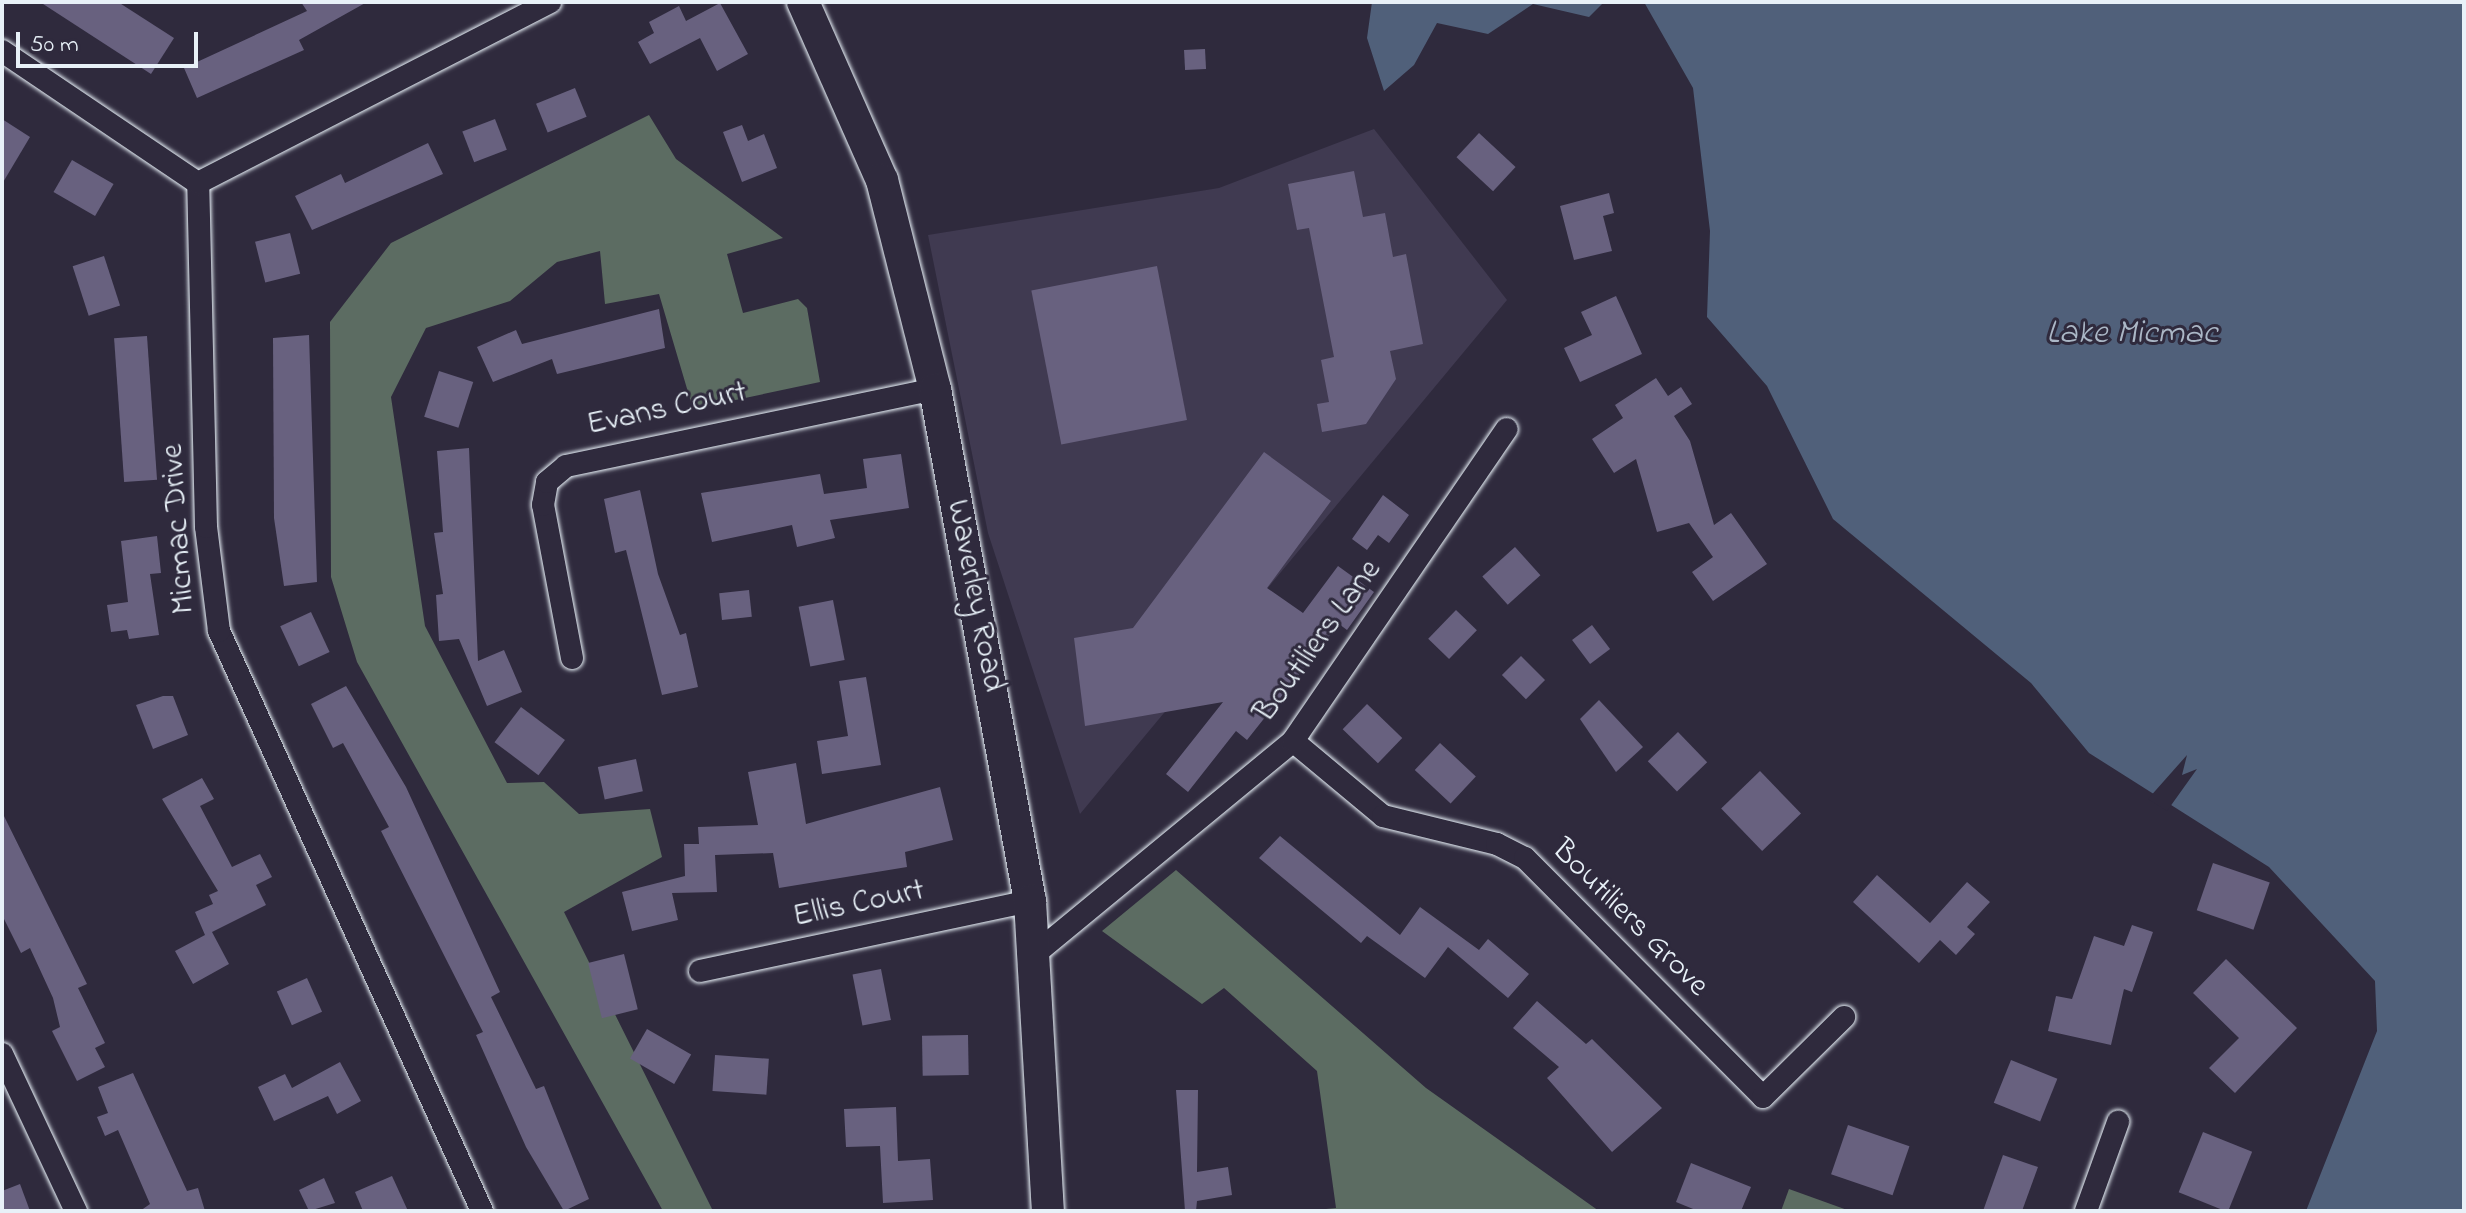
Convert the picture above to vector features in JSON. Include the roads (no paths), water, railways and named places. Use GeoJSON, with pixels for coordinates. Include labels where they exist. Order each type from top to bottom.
{"type":"FeatureCollection","features":[{"type":"Feature","properties":{"kind":"main road","name":"Waverley Road"},"geometry":{"type":"LineString","coordinates":[[803,2],[882,180],[935,389],[1030,901],[1036,953],[1048,1211]]}},
{"type":"Feature","properties":{"kind":"street"},"geometry":{"type":"LineString","coordinates":[[2,51],[198,183],[550,2]]}},
{"type":"Feature","properties":{"kind":"street","name":"Micmac Drive"},"geometry":{"type":"LineString","coordinates":[[198,183],[206,527],[219,631],[482,1211]]}},
{"type":"Feature","properties":{"kind":"street","name":"Evans Court"},"geometry":{"type":"LineString","coordinates":[[572,658],[543,505],[547,482],[566,466],[935,389]]}},
{"type":"Feature","properties":{"kind":"street","name":"Boutiliers Lane"},"geometry":{"type":"LineString","coordinates":[[1036,953],[1293,741],[1507,429]]}},
{"type":"Feature","properties":{"kind":"street","name":"Boutiliers Grove"},"geometry":{"type":"LineString","coordinates":[[1293,741],[1383,816],[1474,837],[1525,858],[1763,1097],[1844,1017]]}},
{"type":"Feature","properties":{"kind":"street","name":"Ellis Court"},"geometry":{"type":"LineString","coordinates":[[700,971],[1030,901]]}},
{"type":"Feature","properties":{"kind":"street"},"geometry":{"type":"LineString","coordinates":[[2,1054],[76,1211]]}},
{"type":"Feature","properties":{"kind":"street"},"geometry":{"type":"LineString","coordinates":[[2086,1211],[2118,1122]]}},
{"type":"Feature","properties":{"kind":"water"},"geometry":{"type":"Polygon","coordinates":[[[1372,2],[1604,2],[1589,17],[1533,4],[1488,34],[1437,23],[1414,65],[1384,91],[1367,38],[1372,2]]]}},
{"type":"Feature","properties":{"kind":"water","name":"Lake Micmac"},"geometry":{"type":"Polygon","coordinates":[[[1644,2],[2464,2],[2464,1211],[2306,1211],[2377,1031],[2375,981],[2269,867],[2089,753],[2031,683],[1833,519],[1767,386],[1707,317],[1710,231],[1693,88],[1644,2]]]}}]}
